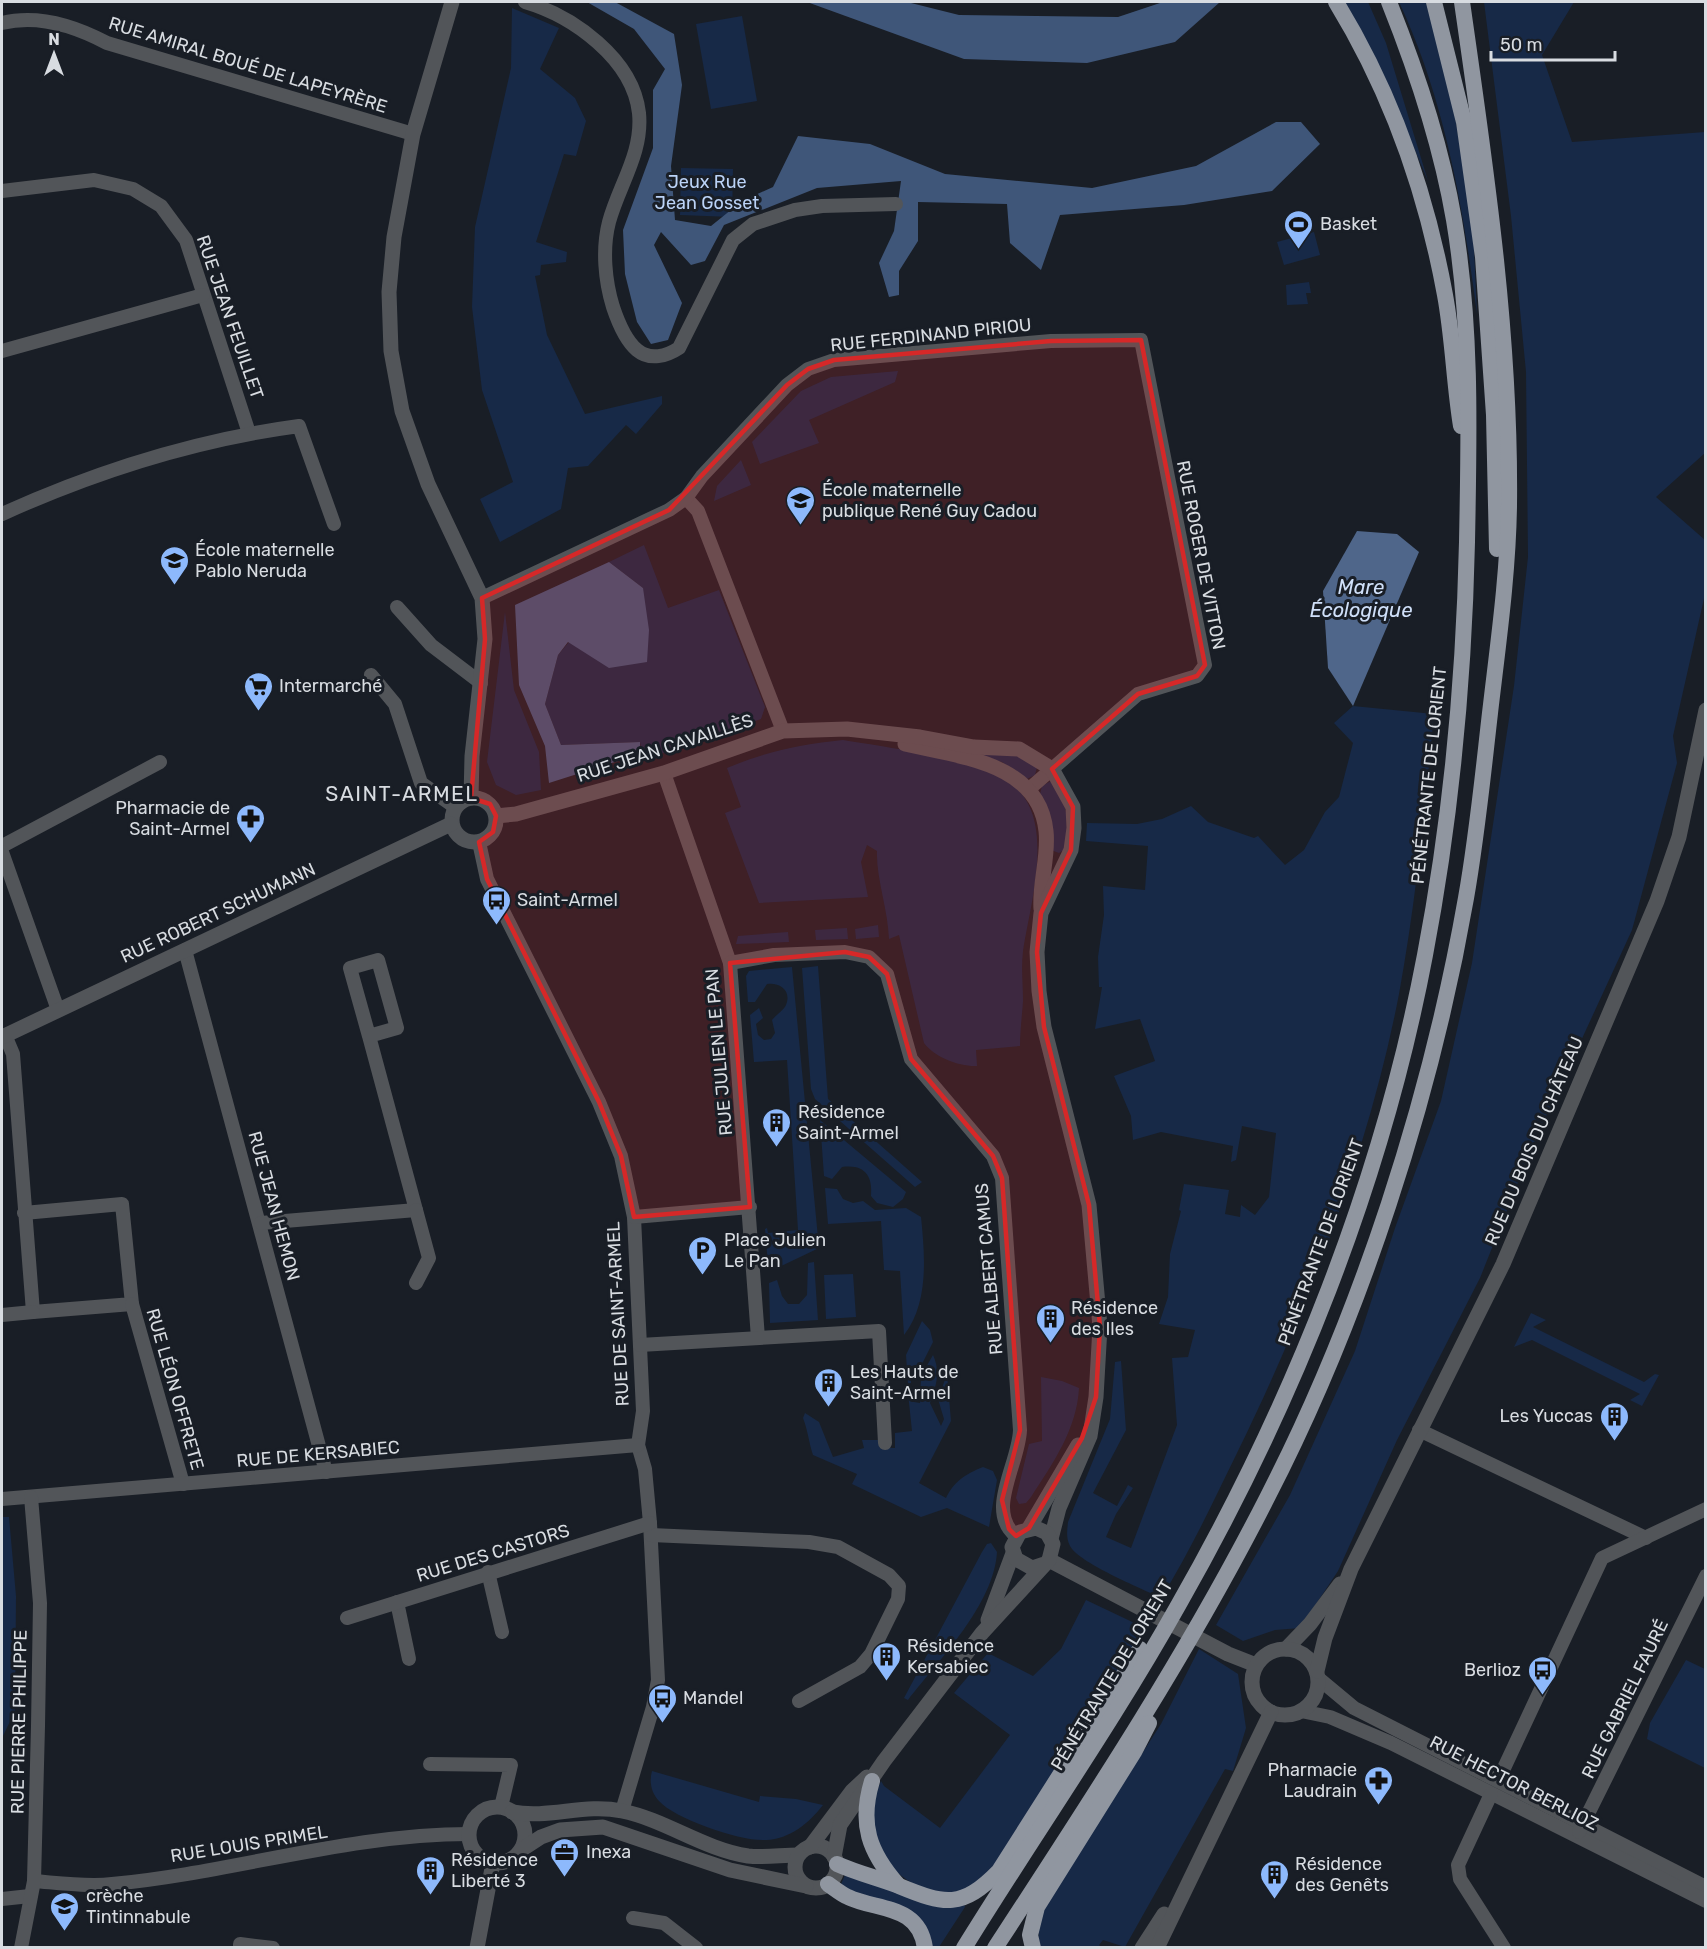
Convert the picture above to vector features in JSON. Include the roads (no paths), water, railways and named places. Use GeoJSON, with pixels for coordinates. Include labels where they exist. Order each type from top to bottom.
{"type":"FeatureCollection","features":[{"type":"Feature","properties":{"kind":"highway"},"geometry":{"type":"LineString","coordinates":[[1336,2],[1377,77],[1424,198],[1445,297],[1457,405],[1469,469]]}},
{"type":"Feature","properties":{"kind":"highway"},"geometry":{"type":"LineString","coordinates":[[1389,2],[1431,118],[1454,220],[1467,346],[1469,469]]}},
{"type":"Feature","properties":{"kind":"highway"},"geometry":{"type":"LineString","coordinates":[[1434,2],[1464,122],[1484,257],[1493,391],[1497,543],[1503,604]]}},
{"type":"Feature","properties":{"kind":"highway"},"geometry":{"type":"LineString","coordinates":[[1033,1947],[1030,1935],[1037,1907],[1134,1752],[1202,1618],[1270,1492],[1339,1338],[1368,1261],[1417,1109],[1466,898],[1503,604],[1509,509],[1507,384],[1491,207],[1462,2]]}},
{"type":"Feature","properties":{"kind":"highway","name":"PÉNÉTRANTE DE LORIENT"},"geometry":{"type":"LineString","coordinates":[[964,1947],[1108,1724],[1179,1605],[1221,1528],[1280,1403],[1341,1253],[1390,1102],[1425,959],[1444,841],[1456,738],[1465,617],[1469,469]]}},
{"type":"Feature","properties":{"kind":"highway"},"geometry":{"type":"LineString","coordinates":[[835,1860],[920,1897],[961,1899],[981,1889],[999,1871],[1098,1713],[1221,1528]]}},
{"type":"Feature","properties":{"kind":"highway"},"geometry":{"type":"LineString","coordinates":[[995,1947],[1202,1618]]}},
{"type":"Feature","properties":{"kind":"highway"},"geometry":{"type":"LineString","coordinates":[[872,1781],[866,1801],[871,1846],[877,1860],[898,1886]]}},
{"type":"Feature","properties":{"kind":"highway"},"geometry":{"type":"LineString","coordinates":[[828,1884],[848,1898],[891,1908],[908,1917],[918,1930],[925,1947]]}},
{"type":"Feature","properties":{"kind":"street"},"geometry":{"type":"LineString","coordinates":[[452,2],[414,134],[394,237],[389,292],[391,351],[402,411],[428,484],[482,598],[485,639],[472,756],[471,798]]}},
{"type":"Feature","properties":{"kind":"street"},"geometry":{"type":"LineString","coordinates":[[525,2],[572,23],[601,44],[619,62],[632,90],[639,113],[636,150],[609,222],[606,255],[608,288],[615,313],[626,337],[640,353],[657,357],[679,348],[733,240],[753,224],[795,210],[822,206],[896,204]]}},
{"type":"Feature","properties":{"kind":"street","name":"RUE AMIRAL BOUÉ DE LAPEYRÈRE"},"geometry":{"type":"LineString","coordinates":[[2,23],[18,19],[58,23],[88,33],[107,43],[414,134]]}},
{"type":"Feature","properties":{"kind":"street","name":"RUE JEAN FEUILLET"},"geometry":{"type":"LineString","coordinates":[[2,191],[94,180],[121,185],[145,195],[160,206],[181,231],[249,433]]}},
{"type":"Feature","properties":{"kind":"street"},"geometry":{"type":"LineString","coordinates":[[2,351],[203,295]]}},
{"type":"Feature","properties":{"kind":"street","name":"RUE FERDINAND PIRIOU"},"geometry":{"type":"LineString","coordinates":[[482,598],[669,510],[686,498],[702,476],[787,384],[808,369],[834,360],[856,358],[1051,342],[1141,340]]}},
{"type":"Feature","properties":{"kind":"street","name":"RUE ROGER DE VITTON"},"geometry":{"type":"LineString","coordinates":[[1028,790],[1138,694],[1197,676],[1205,665],[1141,340]]}},
{"type":"Feature","properties":{"kind":"street"},"geometry":{"type":"LineString","coordinates":[[2,514],[78,480],[164,453],[249,433],[299,426],[334,524]]}},
{"type":"Feature","properties":{"kind":"street"},"geometry":{"type":"LineString","coordinates":[[686,498],[698,511],[783,731]]}},
{"type":"Feature","properties":{"kind":"street"},"geometry":{"type":"LineString","coordinates":[[397,607],[431,645],[481,683]]}},
{"type":"Feature","properties":{"kind":"street"},"geometry":{"type":"LineString","coordinates":[[371,675],[395,704],[421,783],[455,807]]}},
{"type":"Feature","properties":{"kind":"street","name":"RUE DU BOIS DU CHÂTEAU"},"geometry":{"type":"LineString","coordinates":[[1318,1675],[1325,1638],[1351,1569],[1503,1264],[1657,901],[1678,837],[1706,710]]}},
{"type":"Feature","properties":{"kind":"street","name":"RUE JEAN CAVAILLÈS"},"geometry":{"type":"LineString","coordinates":[[496,816],[516,814],[664,773],[783,731],[847,729],[920,737],[974,747],[1019,749],[1052,769]]}},
{"type":"Feature","properties":{"kind":"street","name":"RUE JEAN CAVAILLÈS"},"geometry":{"type":"LineString","coordinates":[[847,729],[996,766],[1017,779],[1028,790],[1043,815],[1046,832],[1040,891],[1041,913]]}},
{"type":"Feature","properties":{"kind":"street"},"geometry":{"type":"LineString","coordinates":[[2,846],[160,762]]}},
{"type":"Feature","properties":{"kind":"street"},"geometry":{"type":"LineString","coordinates":[[835,1860],[824,1848],[749,1856],[738,1854],[622,1811],[591,1808],[534,1815],[507,1810],[483,1811],[476,1816],[469,1834],[470,1842],[478,1856],[493,1863],[509,1861],[541,1837],[560,1830],[572,1827],[603,1827],[730,1870],[813,1888],[828,1884],[836,1872],[835,1860],[840,1825],[884,1761],[982,1633],[1047,1562],[1053,1549],[1051,1539],[1059,1509],[1090,1437],[1096,1397],[1100,1327],[1092,1225],[1083,1170],[1044,1027],[1037,952],[1041,913],[1071,850],[1074,828],[1073,807],[1052,769]]}},
{"type":"Feature","properties":{"kind":"street","name":"RUE JULIEN LE PAN"},"geometry":{"type":"LineString","coordinates":[[664,773],[730,963],[758,1338]]}},
{"type":"Feature","properties":{"kind":"street"},"geometry":{"type":"LineString","coordinates":[[471,798],[484,800],[496,816],[493,832],[479,842],[461,839],[451,824],[455,807],[471,798]]}},
{"type":"Feature","properties":{"kind":"street","name":"RUE ROBERT SCHUMANN"},"geometry":{"type":"LineString","coordinates":[[3,1036],[451,824]]}},
{"type":"Feature","properties":{"kind":"street","name":"RUE DE SAINT-ARMEL"},"geometry":{"type":"LineString","coordinates":[[479,842],[487,879],[599,1102],[621,1156],[634,1217],[643,1411],[638,1445],[645,1469],[658,1680],[653,1707],[622,1811]]}},
{"type":"Feature","properties":{"kind":"street"},"geometry":{"type":"LineString","coordinates":[[2,852],[58,1010]]}},
{"type":"Feature","properties":{"kind":"street","name":"RUE JEAN HEMON"},"geometry":{"type":"LineString","coordinates":[[185,950],[261,1223],[326,1472]]}},
{"type":"Feature","properties":{"kind":"street","name":"RUE ALBERT CAMUS"},"geometry":{"type":"LineString","coordinates":[[730,963],[774,956],[845,952],[869,957],[886,974],[911,1059],[993,1156],[1002,1178],[1020,1430],[1017,1457],[1002,1500],[1003,1515],[1009,1529],[1023,1532]]}},
{"type":"Feature","properties":{"kind":"street"},"geometry":{"type":"LineString","coordinates":[[369,1036],[397,1028],[378,960],[350,968],[429,1258],[416,1283]]}},
{"type":"Feature","properties":{"kind":"street"},"geometry":{"type":"LineString","coordinates":[[3,1036],[13,1054],[33,1312]]}},
{"type":"Feature","properties":{"kind":"street","name":"RUE LÉON OFFRETE"},"geometry":{"type":"LineString","coordinates":[[24,1213],[122,1204],[132,1304],[183,1484]]}},
{"type":"Feature","properties":{"kind":"street"},"geometry":{"type":"LineString","coordinates":[[634,1217],[750,1207]]}},
{"type":"Feature","properties":{"kind":"street"},"geometry":{"type":"LineString","coordinates":[[261,1223],[416,1210]]}},
{"type":"Feature","properties":{"kind":"street"},"geometry":{"type":"LineString","coordinates":[[2,1315],[132,1304]]}},
{"type":"Feature","properties":{"kind":"street"},"geometry":{"type":"LineString","coordinates":[[640,1345],[879,1331],[885,1443]]}},
{"type":"Feature","properties":{"kind":"street"},"geometry":{"type":"LineString","coordinates":[[982,1633],[1023,1532],[1082,1438],[1096,1397]]}},
{"type":"Feature","properties":{"kind":"street"},"geometry":{"type":"LineString","coordinates":[[1419,1430],[1646,1538]]}},
{"type":"Feature","properties":{"kind":"street","name":"RUE DE KERSABIEC"},"geometry":{"type":"LineString","coordinates":[[2,1499],[638,1445]]}},
{"type":"Feature","properties":{"kind":"street","name":"RUE PIERRE PHILIPPE"},"geometry":{"type":"LineString","coordinates":[[21,1947],[34,1881],[40,1603],[31,1497]]}},
{"type":"Feature","properties":{"kind":"street"},"geometry":{"type":"LineString","coordinates":[[1504,1947],[1460,1879],[1458,1865],[1602,1558],[1706,1509]]}},
{"type":"Feature","properties":{"kind":"street","name":"RUE DES CASTORS"},"geometry":{"type":"LineString","coordinates":[[347,1618],[488,1572],[650,1529],[809,1542],[838,1547],[889,1575],[899,1586],[898,1599],[871,1654],[860,1667],[799,1701]]}},
{"type":"Feature","properties":{"kind":"street"},"geometry":{"type":"LineString","coordinates":[[1023,1532],[1042,1530],[1051,1539]]}},
{"type":"Feature","properties":{"kind":"street"},"geometry":{"type":"LineString","coordinates":[[1013,1553],[1026,1567],[1032,1568],[1047,1562],[1228,1654],[1256,1665]]}},
{"type":"Feature","properties":{"kind":"street","name":"RUE DU BOIS DU CHÂTEAU"},"geometry":{"type":"LineString","coordinates":[[1286,1649],[1310,1624],[1351,1569]]}},
{"type":"Feature","properties":{"kind":"street"},"geometry":{"type":"LineString","coordinates":[[488,1572],[502,1632]]}},
{"type":"Feature","properties":{"kind":"street","name":"RUE GABRIEL FAURÉ"},"geometry":{"type":"LineString","coordinates":[[1580,1831],[1706,1576]]}},
{"type":"Feature","properties":{"kind":"street"},"geometry":{"type":"LineString","coordinates":[[397,1602],[409,1659]]}},
{"type":"Feature","properties":{"kind":"street"},"geometry":{"type":"LineString","coordinates":[[1286,1649],[1305,1655],[1318,1675],[1315,1697],[1301,1711],[1281,1715],[1271,1712],[1257,1700],[1252,1683],[1256,1665],[1269,1653],[1286,1649]]}},
{"type":"Feature","properties":{"kind":"street","name":"RUE HECTOR BERLIOZ"},"geometry":{"type":"LineString","coordinates":[[1318,1675],[1354,1708],[1494,1787],[1580,1831],[1706,1901]]}},
{"type":"Feature","properties":{"kind":"street","name":"RUE HECTOR BERLIOZ"},"geometry":{"type":"LineString","coordinates":[[1301,1711],[1330,1717],[1494,1787]]}},
{"type":"Feature","properties":{"kind":"street"},"geometry":{"type":"LineString","coordinates":[[1157,1947],[1271,1712]]}},
{"type":"Feature","properties":{"kind":"street"},"geometry":{"type":"LineString","coordinates":[[806,1886],[800,1882],[794,1869],[804,1851],[852,1791],[884,1761]]}},
{"type":"Feature","properties":{"kind":"street"},"geometry":{"type":"LineString","coordinates":[[430,1764],[511,1765],[507,1810],[525,1829],[521,1850]]}},
{"type":"Feature","properties":{"kind":"street","name":"RUE HECTOR BERLIOZ"},"geometry":{"type":"LineString","coordinates":[[1580,1831],[1706,1887]]}},
{"type":"Feature","properties":{"kind":"street","name":"RUE LOUIS PRIMEL"},"geometry":{"type":"LineString","coordinates":[[34,1881],[110,1884],[436,1834],[469,1834]]}},
{"type":"Feature","properties":{"kind":"street"},"geometry":{"type":"LineString","coordinates":[[477,1947],[493,1863]]}},
{"type":"Feature","properties":{"kind":"street"},"geometry":{"type":"LineString","coordinates":[[1142,1947],[1197,1864]]}},
{"type":"Feature","properties":{"kind":"street"},"geometry":{"type":"LineString","coordinates":[[2,1899],[30,1896]]}},
{"type":"Feature","properties":{"kind":"street"},"geometry":{"type":"LineString","coordinates":[[633,1918],[664,1923],[696,1947]]}},
{"type":"Feature","properties":{"kind":"street"},"geometry":{"type":"LineString","coordinates":[[240,1947],[240,1944],[273,1947]]}},
{"type":"Feature","properties":{"kind":"water","name":"Mare Écologique"},"geometry":{"type":"Polygon","coordinates":[[[1357,531],[1397,534],[1419,552],[1353,706],[1328,668],[1323,591],[1357,531]]]}},
{"type":"Feature","properties":{"kind":"place","name":"Basket"},"geometry":{"type":"Point","coordinates":[1299,250]}},
{"type":"Feature","properties":{"kind":"place","name":"École maternelle publique René Guy Cadou"},"geometry":{"type":"Point","coordinates":[801,526]}},
{"type":"Feature","properties":{"kind":"place","name":"École maternelle Pablo Neruda"},"geometry":{"type":"Point","coordinates":[174,586]}},
{"type":"Feature","properties":{"kind":"place","name":"Intermarché"},"geometry":{"type":"Point","coordinates":[258,712]}},
{"type":"Feature","properties":{"kind":"place","name":"Pharmacie de Saint-Armel"},"geometry":{"type":"Point","coordinates":[251,844]}},
{"type":"Feature","properties":{"kind":"place","name":"Saint-Armel"},"geometry":{"type":"Point","coordinates":[496,926]}},
{"type":"Feature","properties":{"kind":"place","name":"Résidence Saint-Armel"},"geometry":{"type":"Point","coordinates":[777,1148]}},
{"type":"Feature","properties":{"kind":"place","name":"Place Julien Le Pan"},"geometry":{"type":"Point","coordinates":[703,1276]}},
{"type":"Feature","properties":{"kind":"place","name":"Résidence des Iles"},"geometry":{"type":"Point","coordinates":[1050,1344]}},
{"type":"Feature","properties":{"kind":"place","name":"Les Hauts de Saint-Armel"},"geometry":{"type":"Point","coordinates":[829,1408]}},
{"type":"Feature","properties":{"kind":"place","name":"Les Yuccas"},"geometry":{"type":"Point","coordinates":[1614,1442]}},
{"type":"Feature","properties":{"kind":"place","name":"Résidence Kersabiec"},"geometry":{"type":"Point","coordinates":[886,1682]}},
{"type":"Feature","properties":{"kind":"place","name":"Berlioz"},"geometry":{"type":"Point","coordinates":[1542,1696]}},
{"type":"Feature","properties":{"kind":"place","name":"Mandel"},"geometry":{"type":"Point","coordinates":[662,1724]}},
{"type":"Feature","properties":{"kind":"place","name":"Pharmacie Laudrain"},"geometry":{"type":"Point","coordinates":[1378,1806]}},
{"type":"Feature","properties":{"kind":"place","name":"Inexa"},"geometry":{"type":"Point","coordinates":[565,1878]}},
{"type":"Feature","properties":{"kind":"place","name":"Résidence Liberté 3"},"geometry":{"type":"Point","coordinates":[430,1896]}},
{"type":"Feature","properties":{"kind":"place","name":"Résidence des Genêts"},"geometry":{"type":"Point","coordinates":[1274,1900]}},
{"type":"Feature","properties":{"kind":"place","name":"crèche Tintinnabule"},"geometry":{"type":"Point","coordinates":[65,1932]}},
{"type":"Feature","properties":{"kind":"district","name":"SAINT-ARMEL"},"geometry":{"type":"Point","coordinates":[402,794]}},
{"type":"Feature","properties":{"kind":"park label","name":"Jeux Rue Jean Gosset"},"geometry":{"type":"Point","coordinates":[707,192]}}]}
